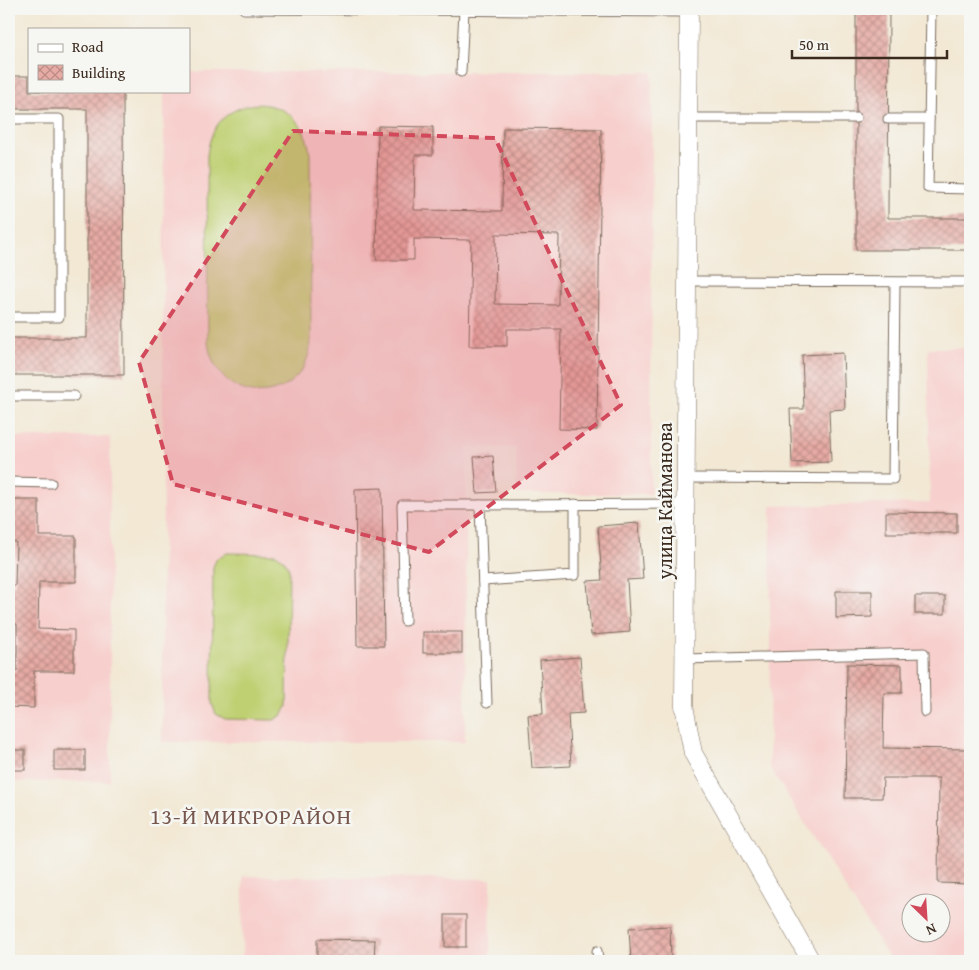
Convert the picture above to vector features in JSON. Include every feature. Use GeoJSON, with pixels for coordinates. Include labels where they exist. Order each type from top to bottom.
{"type":"FeatureCollection","features":[{"type":"Feature","properties":{"kind":"street","name":"улица Кайманова"},"geometry":{"type":"LineString","coordinates":[[689,10],[684,706],[693,753],[811,961]]}},
{"type":"Feature","properties":{"kind":"lane"},"geometry":{"type":"LineString","coordinates":[[244,9],[689,10]]}},
{"type":"Feature","properties":{"kind":"lane"},"geometry":{"type":"LineString","coordinates":[[931,9],[928,188],[970,189]]}},
{"type":"Feature","properties":{"kind":"lane"},"geometry":{"type":"LineString","coordinates":[[461,72],[464,10]]}},
{"type":"Feature","properties":{"kind":"lane"},"geometry":{"type":"LineString","coordinates":[[688,118],[856,118]]}},
{"type":"Feature","properties":{"kind":"lane"},"geometry":{"type":"LineString","coordinates":[[888,118],[929,119]]}},
{"type":"Feature","properties":{"kind":"lane"},"geometry":{"type":"LineString","coordinates":[[9,119],[59,119],[59,317],[9,317]]}},
{"type":"Feature","properties":{"kind":"lane"},"geometry":{"type":"LineString","coordinates":[[687,281],[970,282]]}},
{"type":"Feature","properties":{"kind":"lane"},"geometry":{"type":"LineString","coordinates":[[686,478],[893,479],[895,283]]}},
{"type":"Feature","properties":{"kind":"lane"},"geometry":{"type":"LineString","coordinates":[[9,396],[74,396]]}},
{"type":"Feature","properties":{"kind":"lane"},"geometry":{"type":"LineString","coordinates":[[9,482],[50,483]]}},
{"type":"Feature","properties":{"kind":"lane"},"geometry":{"type":"LineString","coordinates":[[480,504],[487,703]]}},
{"type":"Feature","properties":{"kind":"lane"},"geometry":{"type":"LineString","coordinates":[[483,582],[575,575],[575,504]]}},
{"type":"Feature","properties":{"kind":"lane"},"geometry":{"type":"LineString","coordinates":[[405,621],[402,505],[686,504]]}},
{"type":"Feature","properties":{"kind":"lane"},"geometry":{"type":"LineString","coordinates":[[684,659],[924,653],[925,712]]}},
{"type":"Feature","properties":{"kind":"lane"},"geometry":{"type":"LineString","coordinates":[[597,951],[598,961]]}},
{"type":"Feature","properties":{"kind":"highlighted area"},"geometry":{"type":"Polygon","coordinates":[[[293,131],[495,138],[621,405],[429,552],[173,484],[139,362],[293,131]]]}},
{"type":"Feature","properties":{"kind":"shaded area"},"geometry":{"type":"Polygon","coordinates":[[[190,72],[652,72],[651,494],[516,494],[516,448],[467,447],[465,742],[162,742],[164,92],[190,92],[190,72]]]}},
{"type":"Feature","properties":{"kind":"shaded area"},"geometry":{"type":"Polygon","coordinates":[[[928,348],[970,348],[970,961],[891,961],[769,766],[771,506],[930,503],[928,348]]]}},
{"type":"Feature","properties":{"kind":"shaded area"},"geometry":{"type":"Polygon","coordinates":[[[9,437],[110,437],[110,781],[9,782],[9,437]]]}},
{"type":"Feature","properties":{"kind":"shaded area"},"geometry":{"type":"Polygon","coordinates":[[[243,876],[491,879],[490,961],[242,961],[243,876]]]}},
{"type":"Feature","properties":{"kind":"green space"},"geometry":{"type":"Polygon","coordinates":[[[258,104],[279,108],[294,119],[305,134],[310,155],[311,341],[305,363],[294,379],[278,389],[260,392],[243,389],[227,380],[214,364],[208,342],[207,156],[209,145],[216,127],[229,114],[237,109],[258,104]]]}},
{"type":"Feature","properties":{"kind":"green space"},"geometry":{"type":"Polygon","coordinates":[[[227,553],[276,554],[284,560],[289,569],[287,707],[282,715],[274,720],[225,719],[216,714],[212,704],[213,567],[217,558],[227,553]]]}},
{"type":"Feature","properties":{"kind":"building"},"geometry":{"type":"Polygon","coordinates":[[[856,9],[889,9],[888,218],[970,218],[970,250],[856,250],[856,9]]]}},
{"type":"Feature","properties":{"kind":"building"},"geometry":{"type":"Polygon","coordinates":[[[9,76],[28,76],[28,92],[123,92],[124,375],[9,375],[9,338],[87,338],[87,109],[9,109],[9,76]]]}},
{"type":"Feature","properties":{"kind":"building"},"geometry":{"type":"Polygon","coordinates":[[[378,126],[433,127],[433,155],[415,155],[414,210],[502,211],[503,128],[601,129],[597,430],[559,429],[561,329],[507,329],[507,346],[469,346],[471,240],[414,239],[414,260],[376,260],[378,126]],[[496,234],[495,304],[558,305],[559,235],[496,234]]]}},
{"type":"Feature","properties":{"kind":"building"},"geometry":{"type":"Polygon","coordinates":[[[843,353],[845,409],[829,410],[831,462],[792,463],[790,409],[804,409],[802,355],[843,353]]]}},
{"type":"Feature","properties":{"kind":"building"},"geometry":{"type":"Polygon","coordinates":[[[493,456],[496,492],[477,493],[474,457],[493,456]]]}},
{"type":"Feature","properties":{"kind":"building"},"geometry":{"type":"Polygon","coordinates":[[[382,488],[384,646],[357,646],[355,489],[382,488]]]}},
{"type":"Feature","properties":{"kind":"building"},"geometry":{"type":"Polygon","coordinates":[[[9,500],[39,500],[39,536],[76,536],[76,582],[39,582],[38,629],[74,630],[74,671],[34,671],[34,708],[9,707],[9,670],[17,671],[17,624],[9,624],[9,586],[15,586],[16,542],[9,542],[9,500]]]}},
{"type":"Feature","properties":{"kind":"building"},"geometry":{"type":"Polygon","coordinates":[[[886,512],[957,513],[957,533],[886,533],[886,512]]]}},
{"type":"Feature","properties":{"kind":"building"},"geometry":{"type":"Polygon","coordinates":[[[639,523],[643,579],[627,580],[630,632],[591,635],[587,581],[602,580],[598,526],[639,523]]]}},
{"type":"Feature","properties":{"kind":"building"},"geometry":{"type":"Polygon","coordinates":[[[836,591],[872,591],[872,617],[836,618],[836,591]]]}},
{"type":"Feature","properties":{"kind":"building"},"geometry":{"type":"Polygon","coordinates":[[[915,596],[945,596],[945,614],[915,614],[915,596]]]}},
{"type":"Feature","properties":{"kind":"building"},"geometry":{"type":"Polygon","coordinates":[[[423,632],[462,632],[462,653],[423,653],[423,632]]]}},
{"type":"Feature","properties":{"kind":"building"},"geometry":{"type":"Polygon","coordinates":[[[580,657],[584,713],[568,714],[571,766],[532,768],[528,715],[543,714],[540,660],[580,657]]]}},
{"type":"Feature","properties":{"kind":"building"},"geometry":{"type":"Polygon","coordinates":[[[847,664],[902,665],[902,693],[884,693],[883,748],[970,749],[970,884],[938,883],[939,778],[883,778],[882,798],[845,798],[847,664]]]}},
{"type":"Feature","properties":{"kind":"building"},"geometry":{"type":"Polygon","coordinates":[[[9,750],[25,750],[25,770],[9,770],[9,750]]]}},
{"type":"Feature","properties":{"kind":"building"},"geometry":{"type":"Polygon","coordinates":[[[54,750],[85,750],[85,770],[54,770],[54,750]]]}},
{"type":"Feature","properties":{"kind":"building"},"geometry":{"type":"Polygon","coordinates":[[[445,915],[466,915],[466,947],[445,947],[445,915]]]}},
{"type":"Feature","properties":{"kind":"building"},"geometry":{"type":"Polygon","coordinates":[[[670,926],[671,961],[631,961],[629,928],[670,926]]]}},
{"type":"Feature","properties":{"kind":"building"},"geometry":{"type":"Polygon","coordinates":[[[317,939],[375,940],[374,961],[317,961],[317,939]]]}},
{"type":"Feature","properties":{"kind":"district","name":"13-Й МИКРОРАЙОН"},"geometry":{"type":"Point","coordinates":[251,816]}}]}
